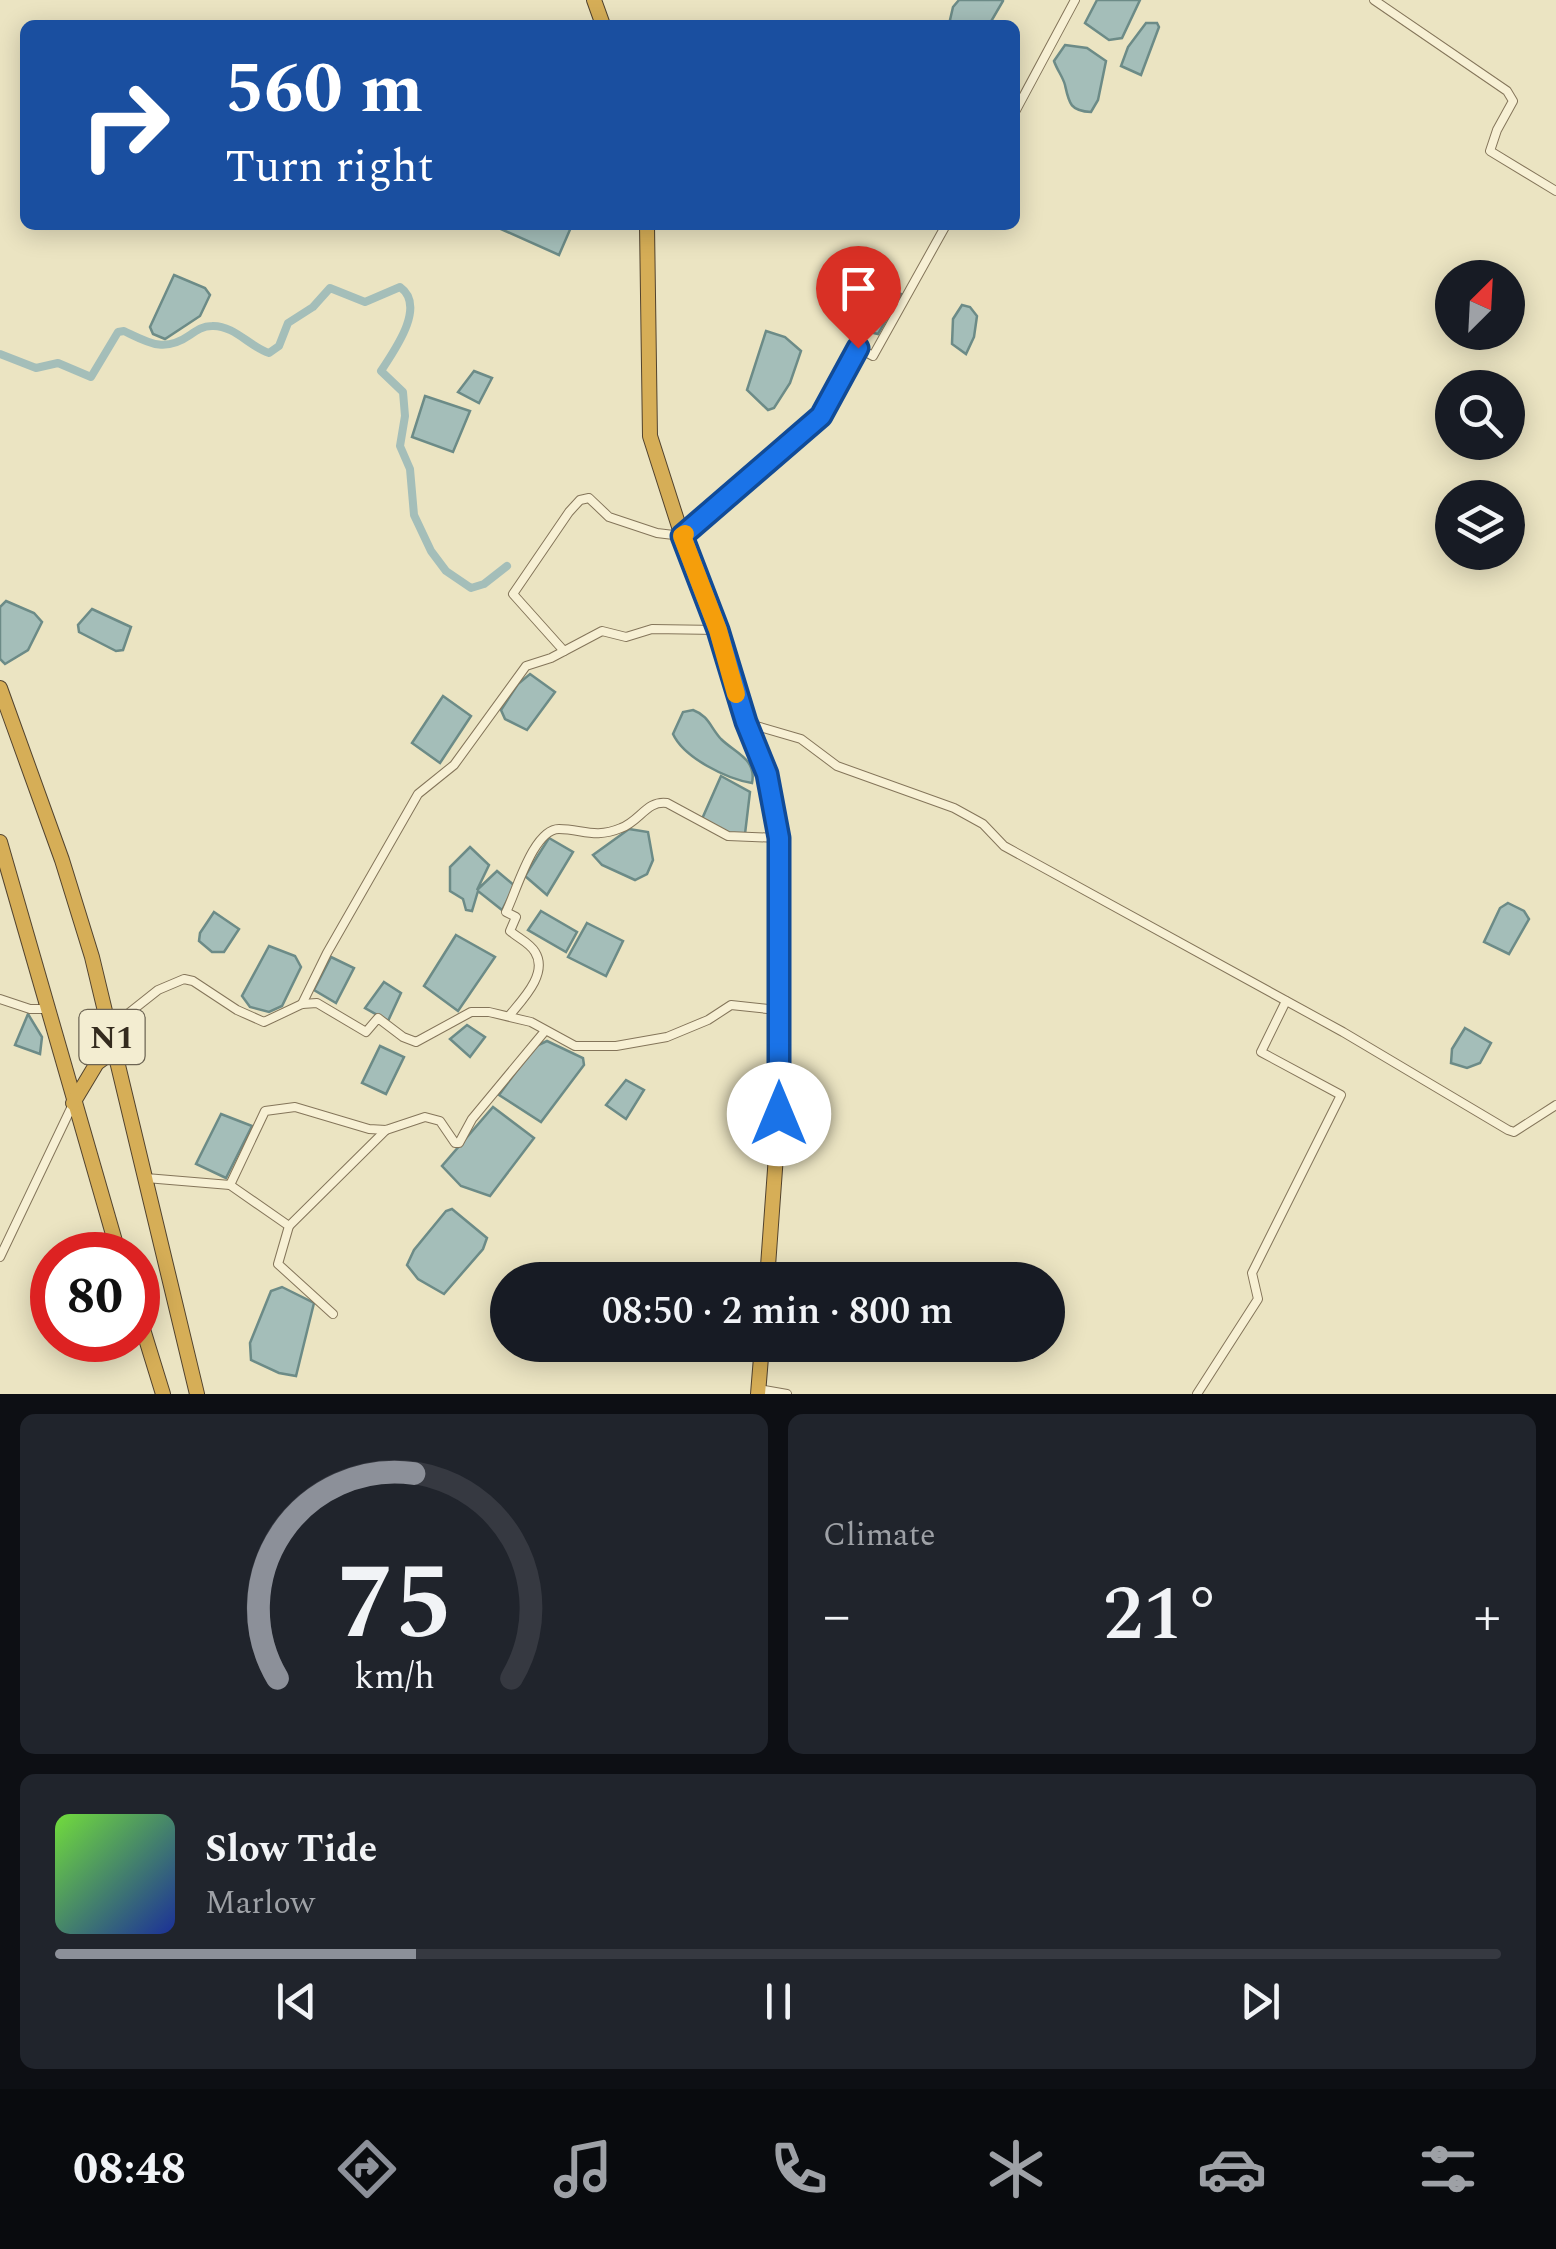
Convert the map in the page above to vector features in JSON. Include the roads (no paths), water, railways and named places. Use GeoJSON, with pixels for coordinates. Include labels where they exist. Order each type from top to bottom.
{"type":"FeatureCollection","features":[{"type":"Feature","properties":{"kind":"highway"},"geometry":{"type":"LineString","coordinates":[[647,230],[650,436],[767,774],[779,838],[779,1114],[768,1262]]}},
{"type":"Feature","properties":{"kind":"highway","name":"N1"},"geometry":{"type":"LineString","coordinates":[[0,688],[62,860],[110,1028],[196,1394]]}},
{"type":"Feature","properties":{"kind":"highway","name":"N1"},"geometry":{"type":"LineString","coordinates":[[0,842],[113,1232]]}},
{"type":"Feature","properties":{"kind":"highway"},"geometry":{"type":"LineString","coordinates":[[73,1103],[97,1063],[115,1050]]}},
{"type":"Feature","properties":{"kind":"highway"},"geometry":{"type":"LineString","coordinates":[[153,1362],[163,1394]]}},
{"type":"Feature","properties":{"kind":"highway"},"geometry":{"type":"LineString","coordinates":[[758,1391],[761,1362]]}},
{"type":"Feature","properties":{"kind":"street"},"geometry":{"type":"LineString","coordinates":[[1020,103],[1075,0]]}},
{"type":"Feature","properties":{"kind":"street"},"geometry":{"type":"LineString","coordinates":[[1374,0],[1506,90],[1512,102],[1490,150],[1556,191]]}},
{"type":"Feature","properties":{"kind":"street"},"geometry":{"type":"LineString","coordinates":[[564,651],[512,594],[580,500],[589,498],[609,516],[625,522],[657,533],[682,536],[821,416],[858,348],[873,356],[943,230]]}},
{"type":"Feature","properties":{"kind":"street"},"geometry":{"type":"LineString","coordinates":[[302,1004],[418,794],[454,765],[526,666],[602,631],[626,638],[652,629],[718,630]]}},
{"type":"Feature","properties":{"kind":"street"},"geometry":{"type":"LineString","coordinates":[[746,722],[801,739],[837,766],[954,808],[983,824],[1004,846],[1286,1001],[1508,1130],[1514,1132],[1556,1105]]}},
{"type":"Feature","properties":{"kind":"street"},"geometry":{"type":"LineString","coordinates":[[509,1016],[531,988],[539,960],[534,950],[510,931],[516,916],[506,912],[520,885],[520,873],[548,832],[556,828],[586,835],[618,830],[641,818],[646,809],[658,802],[667,803],[728,836],[779,838]]}},
{"type":"Feature","properties":{"kind":"street"},"geometry":{"type":"LineString","coordinates":[[110,1028],[158,990],[184,979],[264,1022],[302,1004],[317,1003],[366,1032],[378,1018],[416,1042],[471,1012],[531,1022],[575,1046],[616,1046],[667,1038],[731,1005],[779,1010]]}},
{"type":"Feature","properties":{"kind":"street"},"geometry":{"type":"LineString","coordinates":[[0,999],[30,1009],[46,1009]]}},
{"type":"Feature","properties":{"kind":"street"},"geometry":{"type":"LineString","coordinates":[[1198,1394],[1258,1299],[1252,1272],[1341,1095],[1261,1052],[1286,1001]]}},
{"type":"Feature","properties":{"kind":"street"},"geometry":{"type":"LineString","coordinates":[[333,1314],[278,1264],[290,1226],[386,1130],[425,1117],[440,1121],[454,1143],[458,1143],[472,1119],[544,1030]]}},
{"type":"Feature","properties":{"kind":"street"},"geometry":{"type":"LineString","coordinates":[[0,1257],[73,1103]]}},
{"type":"Feature","properties":{"kind":"street"},"geometry":{"type":"LineString","coordinates":[[230,1185],[265,1111],[295,1107],[386,1130]]}},
{"type":"Feature","properties":{"kind":"street"},"geometry":{"type":"LineString","coordinates":[[146,1178],[230,1185],[290,1226]]}},
{"type":"Feature","properties":{"kind":"street"},"geometry":{"type":"LineString","coordinates":[[758,1391],[787,1394]]}},
{"type":"Feature","properties":{"kind":"water"},"geometry":{"type":"Polygon","coordinates":[[[959,0],[1003,0],[992,20],[950,20],[959,0]]]}},
{"type":"Feature","properties":{"kind":"water"},"geometry":{"type":"Polygon","coordinates":[[[1097,0],[1140,0],[1122,38],[1109,40],[1085,23],[1097,0]]]}},
{"type":"Feature","properties":{"kind":"water"},"geometry":{"type":"Polygon","coordinates":[[[1146,23],[1157,23],[1159,27],[1141,75],[1121,66],[1128,47],[1146,23]]]}},
{"type":"Feature","properties":{"kind":"water"},"geometry":{"type":"Polygon","coordinates":[[[1065,45],[1087,48],[1106,61],[1098,100],[1091,112],[1075,108],[1069,101],[1054,61],[1065,45]]]}},
{"type":"Feature","properties":{"kind":"water"},"geometry":{"type":"Polygon","coordinates":[[[503,230],[570,230],[559,255],[503,230]]]}},
{"type":"Feature","properties":{"kind":"water"},"geometry":{"type":"Polygon","coordinates":[[[174,275],[205,288],[210,295],[200,316],[165,339],[153,334],[150,327],[174,275]]]}},
{"type":"Feature","properties":{"kind":"water"},"geometry":{"type":"Polygon","coordinates":[[[872,280],[901,294],[878,334],[861,330],[847,318],[872,280]]]}},
{"type":"Feature","properties":{"kind":"water"},"geometry":{"type":"Polygon","coordinates":[[[962,305],[970,307],[977,316],[966,354],[952,344],[953,319],[962,305]]]}},
{"type":"Feature","properties":{"kind":"water"},"geometry":{"type":"Polygon","coordinates":[[[766,331],[785,337],[801,351],[790,383],[774,408],[768,410],[747,390],[766,331]]]}},
{"type":"Feature","properties":{"kind":"water"},"geometry":{"type":"Polygon","coordinates":[[[474,371],[492,378],[479,403],[458,392],[474,371]]]}},
{"type":"Feature","properties":{"kind":"water"},"geometry":{"type":"Polygon","coordinates":[[[425,396],[470,411],[453,452],[412,437],[425,396]]]}},
{"type":"Feature","properties":{"kind":"water"},"geometry":{"type":"Polygon","coordinates":[[[6,601],[34,613],[42,622],[28,650],[5,664],[0,659],[0,607],[6,601]]]}},
{"type":"Feature","properties":{"kind":"water"},"geometry":{"type":"Polygon","coordinates":[[[92,609],[131,627],[123,650],[116,651],[79,632],[78,625],[92,609]]]}},
{"type":"Feature","properties":{"kind":"water"},"geometry":{"type":"Polygon","coordinates":[[[530,674],[555,692],[527,730],[505,719],[501,710],[518,684],[530,674]]]}},
{"type":"Feature","properties":{"kind":"water"},"geometry":{"type":"Polygon","coordinates":[[[443,696],[471,716],[440,763],[412,743],[443,696]]]}},
{"type":"Feature","properties":{"kind":"water"},"geometry":{"type":"Polygon","coordinates":[[[693,710],[703,715],[721,739],[744,757],[751,768],[752,783],[707,766],[679,743],[673,734],[683,712],[693,710]]]}},
{"type":"Feature","properties":{"kind":"water"},"geometry":{"type":"Polygon","coordinates":[[[721,776],[750,792],[745,834],[731,834],[702,819],[721,776]]]}},
{"type":"Feature","properties":{"kind":"water"},"geometry":{"type":"Polygon","coordinates":[[[629,829],[648,832],[653,860],[647,874],[635,880],[602,865],[593,855],[629,829]]]}},
{"type":"Feature","properties":{"kind":"water"},"geometry":{"type":"Polygon","coordinates":[[[549,838],[573,852],[547,895],[525,876],[549,838]]]}},
{"type":"Feature","properties":{"kind":"water"},"geometry":{"type":"Polygon","coordinates":[[[470,847],[489,865],[477,890],[497,871],[515,886],[502,910],[478,891],[472,911],[466,910],[463,899],[450,891],[450,867],[470,847]]]}},
{"type":"Feature","properties":{"kind":"water"},"geometry":{"type":"Polygon","coordinates":[[[1508,903],[1524,911],[1529,919],[1509,954],[1484,942],[1500,908],[1508,903]]]}},
{"type":"Feature","properties":{"kind":"water"},"geometry":{"type":"Polygon","coordinates":[[[541,911],[577,932],[566,952],[528,930],[541,911]]]}},
{"type":"Feature","properties":{"kind":"water"},"geometry":{"type":"Polygon","coordinates":[[[214,912],[239,929],[224,952],[212,952],[199,941],[214,912]]]}},
{"type":"Feature","properties":{"kind":"water"},"geometry":{"type":"Polygon","coordinates":[[[587,923],[623,941],[606,976],[568,957],[587,923]]]}},
{"type":"Feature","properties":{"kind":"water"},"geometry":{"type":"Polygon","coordinates":[[[456,935],[495,957],[458,1011],[424,986],[456,935]]]}},
{"type":"Feature","properties":{"kind":"water"},"geometry":{"type":"Polygon","coordinates":[[[269,946],[295,956],[301,967],[282,1006],[269,1012],[250,1007],[242,996],[269,946]]]}},
{"type":"Feature","properties":{"kind":"water"},"geometry":{"type":"Polygon","coordinates":[[[331,957],[354,968],[336,1003],[314,990],[331,957]]]}},
{"type":"Feature","properties":{"kind":"water"},"geometry":{"type":"Polygon","coordinates":[[[384,982],[401,993],[388,1021],[365,1008],[384,982]]]}},
{"type":"Feature","properties":{"kind":"water"},"geometry":{"type":"Polygon","coordinates":[[[28,1014],[42,1037],[40,1054],[15,1045],[28,1014]]]}},
{"type":"Feature","properties":{"kind":"water"},"geometry":{"type":"Polygon","coordinates":[[[467,1025],[485,1037],[470,1057],[450,1039],[467,1025]]]}},
{"type":"Feature","properties":{"kind":"water"},"geometry":{"type":"Polygon","coordinates":[[[1465,1028],[1491,1043],[1480,1063],[1467,1068],[1451,1063],[1452,1049],[1465,1028]]]}},
{"type":"Feature","properties":{"kind":"water"},"geometry":{"type":"Polygon","coordinates":[[[547,1041],[583,1058],[584,1065],[541,1122],[499,1095],[534,1047],[547,1041]]]}},
{"type":"Feature","properties":{"kind":"water"},"geometry":{"type":"Polygon","coordinates":[[[380,1046],[404,1057],[386,1094],[362,1083],[380,1046]]]}},
{"type":"Feature","properties":{"kind":"water"},"geometry":{"type":"Polygon","coordinates":[[[626,1080],[644,1090],[626,1119],[606,1105],[626,1080]]]}},
{"type":"Feature","properties":{"kind":"water"},"geometry":{"type":"Polygon","coordinates":[[[493,1107],[534,1138],[490,1196],[461,1186],[442,1166],[493,1107]]]}},
{"type":"Feature","properties":{"kind":"water"},"geometry":{"type":"Polygon","coordinates":[[[221,1114],[252,1126],[226,1178],[196,1164],[221,1114]]]}},
{"type":"Feature","properties":{"kind":"water"},"geometry":{"type":"Polygon","coordinates":[[[452,1209],[487,1238],[483,1249],[444,1294],[418,1279],[407,1265],[414,1250],[446,1211],[452,1209]]]}},
{"type":"Feature","properties":{"kind":"water"},"geometry":{"type":"Polygon","coordinates":[[[282,1287],[314,1303],[296,1376],[251,1360],[250,1343],[271,1291],[282,1287]]]}},
{"type":"Feature","properties":{"kind":"waterway"},"geometry":{"type":"LineString","coordinates":[[0,354],[36,368],[58,363],[91,377],[118,332],[164,345],[212,326],[228,329],[269,353],[279,346],[288,323],[313,307],[330,288],[365,302],[400,287],[407,295],[409,317],[400,341],[381,371],[403,392],[405,416],[400,446],[410,469],[414,515],[431,551],[446,571],[471,588],[484,584],[507,566]]}}]}
